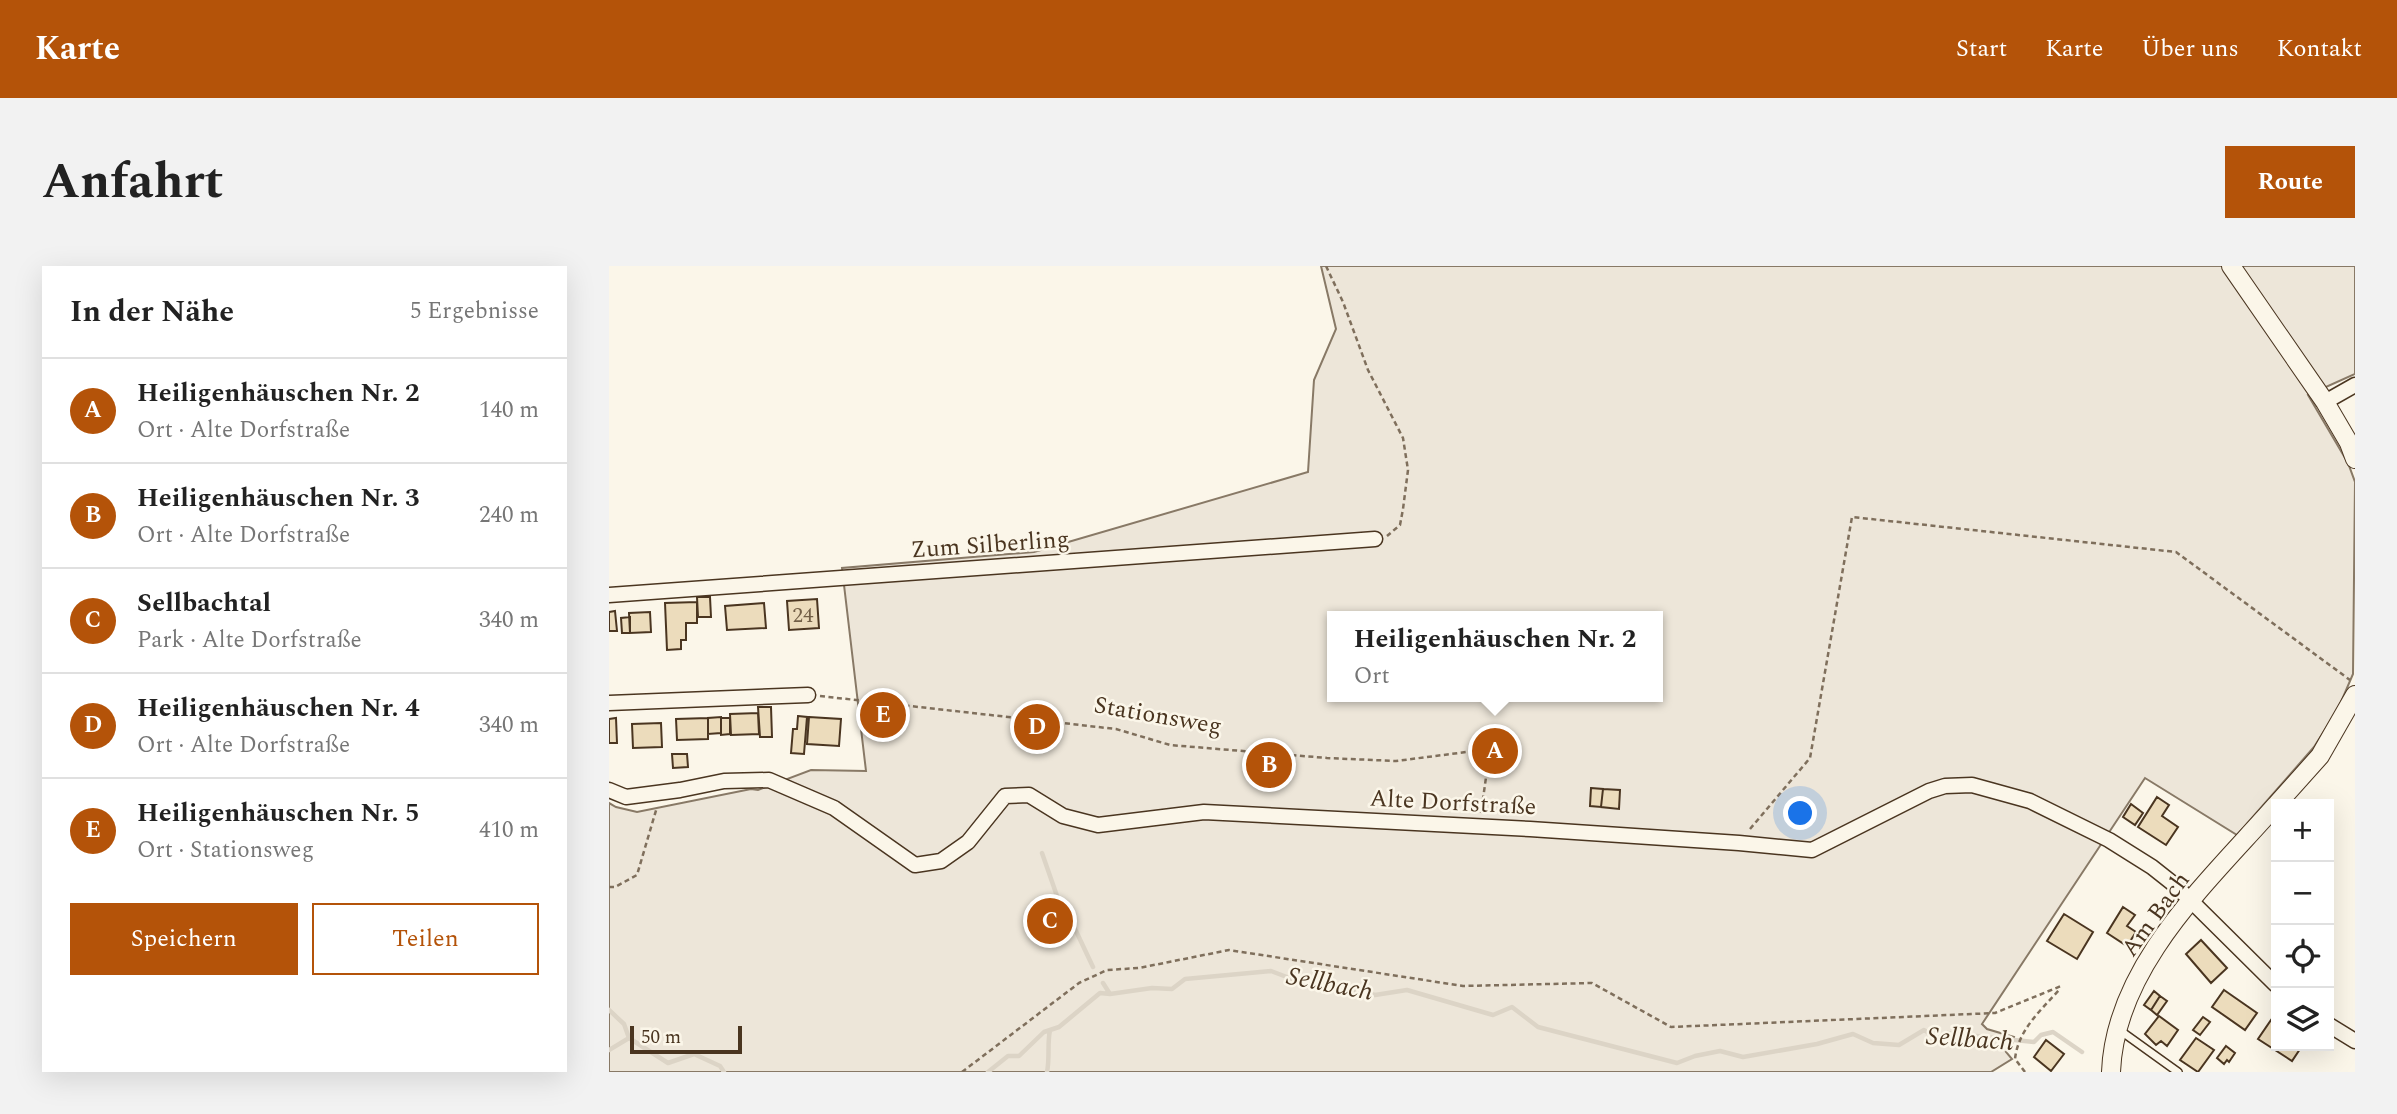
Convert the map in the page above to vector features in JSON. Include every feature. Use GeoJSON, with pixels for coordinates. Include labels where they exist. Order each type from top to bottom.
{"type":"FeatureCollection","features":[{"type":"Feature","properties":{"kind":"street"},"geometry":{"type":"LineString","coordinates":[[2231,266],[2325,402],[2349,443],[2355,459]]}},
{"type":"Feature","properties":{"kind":"street"},"geometry":{"type":"LineString","coordinates":[[2325,402],[2355,385]]}},
{"type":"Feature","properties":{"kind":"street","name":"Zum Silberling"},"geometry":{"type":"LineString","coordinates":[[609,595],[1375,539]]}},
{"type":"Feature","properties":{"kind":"street"},"geometry":{"type":"LineString","coordinates":[[609,703],[809,695]]}},
{"type":"Feature","properties":{"kind":"street","name":"Am Bach"},"geometry":{"type":"LineString","coordinates":[[2280,799],[2319,756],[2355,695]]}},
{"type":"Feature","properties":{"kind":"street","name":"Alte Dorfstraße"},"geometry":{"type":"LineString","coordinates":[[609,790],[626,797],[724,781],[769,780],[834,807],[915,865],[941,861],[968,842],[1005,796],[1029,795],[1063,817],[1098,825],[1205,812],[1479,826],[1812,850],[1929,792],[1945,786],[1972,785],[2030,801],[2109,840],[2152,867],[2192,900],[2271,980]]}},
{"type":"Feature","properties":{"kind":"street","name":"Am Bach"},"geometry":{"type":"LineString","coordinates":[[2111,1072],[2111,1057],[2126,1002],[2150,954],[2192,900],[2271,810]]}},
{"type":"Feature","properties":{"kind":"street"},"geometry":{"type":"LineString","coordinates":[[2334,1028],[2355,1041]]}},
{"type":"Feature","properties":{"kind":"lane"},"geometry":{"type":"LineString","coordinates":[[2118,1028],[2178,1072]]}},
{"type":"Feature","properties":{"kind":"path"},"geometry":{"type":"LineString","coordinates":[[1326,266],[1369,370],[1403,438],[1408,470],[1400,525],[1389,536],[1375,539]]}},
{"type":"Feature","properties":{"kind":"path"},"geometry":{"type":"LineString","coordinates":[[1739,843],[1811,758],[1852,517],[2176,552],[2355,684]]}},
{"type":"Feature","properties":{"kind":"path","name":"Stationsweg"},"geometry":{"type":"LineString","coordinates":[[809,695],[1116,729],[1170,745],[1327,758],[1396,761],[1490,749],[1479,826]]}},
{"type":"Feature","properties":{"kind":"path"},"geometry":{"type":"LineString","coordinates":[[609,887],[615,887],[637,875],[662,793]]}},
{"type":"Feature","properties":{"kind":"path"},"geometry":{"type":"LineString","coordinates":[[962,1072],[1079,983],[1107,970],[1139,968],[1229,950],[1463,986],[1592,983],[1671,1027],[1995,1013],[2061,986],[2022,1032],[2015,1059],[2025,1072]]}},
{"type":"Feature","properties":{"kind":"shaded area"},"geometry":{"type":"Polygon","coordinates":[[[1321,266],[2355,266],[2355,374],[2308,395],[2348,463],[2355,482],[2353,674],[2338,709],[2314,747],[2237,835],[2145,778],[1982,1024],[1987,1029],[2014,1037],[2011,1048],[2006,1052],[2012,1059],[1991,1072],[609,1072],[609,803],[637,812],[751,789],[758,790],[811,770],[866,771],[842,568],[1034,552],[1308,472],[1314,380],[1336,329],[1321,266]]]}},
{"type":"Feature","properties":{"kind":"building"},"geometry":{"type":"Polygon","coordinates":[[[697,597],[710,597],[711,617],[698,617],[697,597]]]}},
{"type":"Feature","properties":{"kind":"building"},"geometry":{"type":"Polygon","coordinates":[[[817,599],[819,628],[789,630],[787,601],[817,599]]]}},
{"type":"Feature","properties":{"kind":"building"},"geometry":{"type":"Polygon","coordinates":[[[697,602],[697,623],[686,623],[686,640],[681,640],[681,649],[667,650],[665,603],[697,602]]]}},
{"type":"Feature","properties":{"kind":"building"},"geometry":{"type":"Polygon","coordinates":[[[764,603],[766,628],[727,630],[725,606],[764,603]]]}},
{"type":"Feature","properties":{"kind":"building"},"geometry":{"type":"Polygon","coordinates":[[[615,611],[617,631],[609,631],[609,612],[615,611]]]}},
{"type":"Feature","properties":{"kind":"building"},"geometry":{"type":"Polygon","coordinates":[[[650,612],[651,632],[630,633],[629,613],[650,612]]]}},
{"type":"Feature","properties":{"kind":"building"},"geometry":{"type":"Polygon","coordinates":[[[630,617],[630,633],[622,633],[621,618],[630,617]]]}},
{"type":"Feature","properties":{"kind":"building"},"geometry":{"type":"Polygon","coordinates":[[[758,707],[771,707],[772,737],[760,737],[758,707]]]}},
{"type":"Feature","properties":{"kind":"building"},"geometry":{"type":"Polygon","coordinates":[[[886,710],[895,710],[895,726],[886,726],[886,710]]]}},
{"type":"Feature","properties":{"kind":"building"},"geometry":{"type":"Polygon","coordinates":[[[758,713],[759,734],[731,735],[730,714],[758,713]]]}},
{"type":"Feature","properties":{"kind":"building"},"geometry":{"type":"Polygon","coordinates":[[[798,716],[807,717],[804,754],[791,753],[793,729],[797,729],[798,716]]]}},
{"type":"Feature","properties":{"kind":"building"},"geometry":{"type":"Polygon","coordinates":[[[721,717],[721,733],[708,734],[708,718],[721,717]]]}},
{"type":"Feature","properties":{"kind":"building"},"geometry":{"type":"Polygon","coordinates":[[[809,717],[841,719],[839,746],[807,744],[809,717]]]}},
{"type":"Feature","properties":{"kind":"building"},"geometry":{"type":"Polygon","coordinates":[[[616,718],[617,743],[609,743],[609,719],[616,718]]]}},
{"type":"Feature","properties":{"kind":"building"},"geometry":{"type":"Polygon","coordinates":[[[708,718],[708,739],[677,740],[676,719],[708,718]]]}},
{"type":"Feature","properties":{"kind":"building"},"geometry":{"type":"Polygon","coordinates":[[[721,718],[730,718],[730,734],[721,735],[721,718]]]}},
{"type":"Feature","properties":{"kind":"building"},"geometry":{"type":"Polygon","coordinates":[[[661,723],[662,747],[633,748],[632,724],[661,723]]]}},
{"type":"Feature","properties":{"kind":"building"},"geometry":{"type":"Polygon","coordinates":[[[672,754],[687,754],[688,767],[673,768],[672,754]]]}},
{"type":"Feature","properties":{"kind":"building"},"geometry":{"type":"Polygon","coordinates":[[[1591,788],[1603,789],[1601,807],[1590,806],[1591,788]]]}},
{"type":"Feature","properties":{"kind":"building"},"geometry":{"type":"Polygon","coordinates":[[[1603,789],[1620,790],[1619,809],[1601,807],[1603,789]]]}},
{"type":"Feature","properties":{"kind":"building"},"geometry":{"type":"Polygon","coordinates":[[[2157,797],[2169,805],[2162,816],[2178,827],[2166,845],[2138,827],[2157,797]]]}},
{"type":"Feature","properties":{"kind":"building"},"geometry":{"type":"Polygon","coordinates":[[[2131,804],[2143,813],[2135,825],[2123,817],[2131,804]]]}},
{"type":"Feature","properties":{"kind":"building"},"geometry":{"type":"Polygon","coordinates":[[[2123,907],[2135,915],[2127,926],[2136,932],[2127,946],[2107,933],[2123,907]]]}},
{"type":"Feature","properties":{"kind":"building"},"geometry":{"type":"Polygon","coordinates":[[[2064,914],[2093,932],[2077,959],[2047,941],[2064,914]]]}},
{"type":"Feature","properties":{"kind":"building"},"geometry":{"type":"Polygon","coordinates":[[[2201,940],[2227,968],[2211,983],[2186,954],[2201,940]]]}},
{"type":"Feature","properties":{"kind":"building"},"geometry":{"type":"Polygon","coordinates":[[[2224,990],[2257,1013],[2245,1030],[2212,1007],[2224,990]]]}},
{"type":"Feature","properties":{"kind":"building"},"geometry":{"type":"Polygon","coordinates":[[[2154,991],[2160,996],[2151,1010],[2144,1005],[2154,991]]]}},
{"type":"Feature","properties":{"kind":"building"},"geometry":{"type":"Polygon","coordinates":[[[2160,996],[2167,1001],[2157,1015],[2151,1010],[2160,996]]]}},
{"type":"Feature","properties":{"kind":"building"},"geometry":{"type":"Polygon","coordinates":[[[2159,1016],[2178,1030],[2167,1046],[2161,1041],[2156,1045],[2145,1034],[2159,1016]]]}},
{"type":"Feature","properties":{"kind":"building"},"geometry":{"type":"Polygon","coordinates":[[[2203,1017],[2210,1022],[2200,1035],[2193,1030],[2203,1017]]]}},
{"type":"Feature","properties":{"kind":"building"},"geometry":{"type":"Polygon","coordinates":[[[2271,1020],[2271,1047],[2258,1039],[2271,1020]]]}},
{"type":"Feature","properties":{"kind":"building"},"geometry":{"type":"Polygon","coordinates":[[[2196,1038],[2214,1050],[2198,1072],[2180,1060],[2196,1038]]]}},
{"type":"Feature","properties":{"kind":"building"},"geometry":{"type":"Polygon","coordinates":[[[2046,1040],[2064,1054],[2051,1071],[2034,1057],[2046,1040]]]}},
{"type":"Feature","properties":{"kind":"building"},"geometry":{"type":"Polygon","coordinates":[[[2226,1046],[2235,1053],[2229,1062],[2227,1060],[2224,1064],[2217,1058],[2226,1046]]]}},
{"type":"Feature","properties":{"kind":"building"},"geometry":{"type":"Polygon","coordinates":[[[2277,1051],[2299,1051],[2292,1061],[2277,1051]]]}},
{"type":"Feature","properties":{"kind":"waterway"},"geometry":{"type":"LineString","coordinates":[[1042,853],[1057,896],[1055,906],[1076,931],[1093,967]]}},
{"type":"Feature","properties":{"kind":"waterway","name":"Sellbach"},"geometry":{"type":"LineString","coordinates":[[988,1072],[1008,1056],[1019,1056],[1044,1032],[1059,1027],[1100,993],[1152,988],[1172,989],[1185,979],[1271,971],[1292,979],[1330,984],[1375,995],[1407,990],[1493,1015],[1512,1007],[1538,1027],[1677,1063],[1720,1051],[1743,1057],[1817,1044],[1853,1034],[1873,1043],[1899,1045],[1924,1030],[1939,1040],[1947,1033],[2034,1042],[2041,1035],[2053,1032],[2082,1052]]}},
{"type":"Feature","properties":{"kind":"waterway"},"geometry":{"type":"LineString","coordinates":[[1103,983],[1110,994]]}},
{"type":"Feature","properties":{"kind":"waterway"},"geometry":{"type":"LineString","coordinates":[[609,1010],[624,1024],[629,1038]]}},
{"type":"Feature","properties":{"kind":"waterway"},"geometry":{"type":"LineString","coordinates":[[1047,1072],[1050,1030]]}},
{"type":"Feature","properties":{"kind":"waterway","name":"Sellbach"},"geometry":{"type":"LineString","coordinates":[[609,1050],[629,1038],[668,1063],[694,1054],[720,1066],[724,1072]]}},
{"type":"Feature","properties":{"kind":"place","name":"Heiligenhäuschen Nr. 5"},"geometry":{"type":"Point","coordinates":[883,715]}},
{"type":"Feature","properties":{"kind":"place","name":"Heiligenhäuschen Nr. 4"},"geometry":{"type":"Point","coordinates":[1037,727]}},
{"type":"Feature","properties":{"kind":"place","name":"Heiligenhäuschen Nr. 2"},"geometry":{"type":"Point","coordinates":[1495,751]}},
{"type":"Feature","properties":{"kind":"place","name":"Heiligenhäuschen Nr. 3"},"geometry":{"type":"Point","coordinates":[1269,765]}},
{"type":"Feature","properties":{"kind":"place","name":"Sellbachtal"},"geometry":{"type":"Point","coordinates":[1050,921]}}]}
